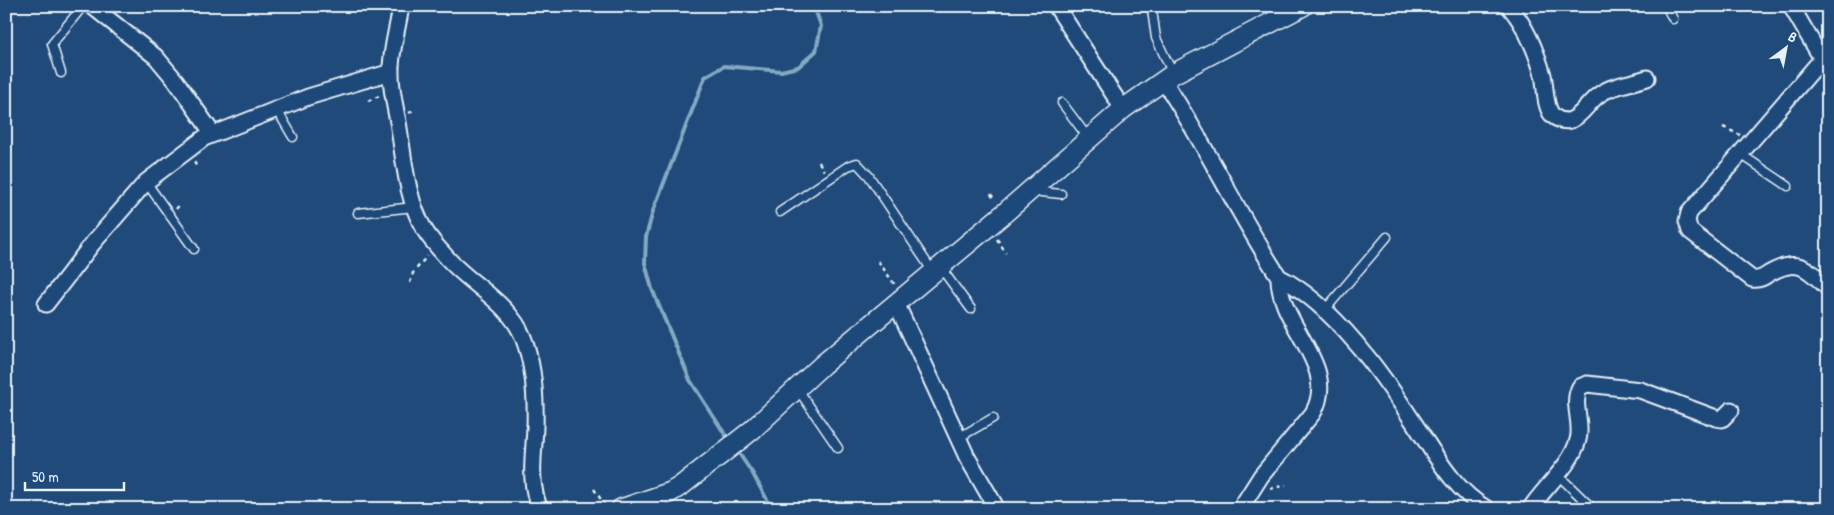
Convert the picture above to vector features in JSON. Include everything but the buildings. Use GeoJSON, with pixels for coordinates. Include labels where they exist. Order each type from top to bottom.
{"type":"FeatureCollection","features":[{"type":"Feature","properties":{"kind":"street"},"geometry":{"type":"LineString","coordinates":[[92,6],[156,57],[176,81],[213,134]]}},
{"type":"Feature","properties":{"kind":"street"},"geometry":{"type":"LineString","coordinates":[[401,6],[391,72],[405,164],[414,207],[423,228],[436,245],[451,262],[494,300],[512,319],[522,336],[534,383],[536,414],[532,466],[534,485],[540,509]]}},
{"type":"Feature","properties":{"kind":"street"},"geometry":{"type":"LineString","coordinates":[[1056,6],[1123,109]]}},
{"type":"Feature","properties":{"kind":"street"},"geometry":{"type":"LineString","coordinates":[[621,509],[671,492],[752,430],[797,388],[937,271],[1123,109],[1168,77],[1274,14],[1303,6]]}},
{"type":"Feature","properties":{"kind":"street"},"geometry":{"type":"LineString","coordinates":[[1509,6],[1519,17],[1530,38],[1543,75],[1548,106],[1553,115],[1562,121],[1571,120],[1602,92],[1647,78]]}},
{"type":"Feature","properties":{"kind":"street"},"geometry":{"type":"LineString","coordinates":[[1791,6],[1824,56],[1689,213],[1687,221],[1690,231],[1752,279],[1761,279],[1781,267],[1793,264],[1810,271],[1828,288]]}},
{"type":"Feature","properties":{"kind":"street"},"geometry":{"type":"LineString","coordinates":[[46,304],[93,243],[146,182],[186,150],[213,134],[308,97],[391,72]]}},
{"type":"Feature","properties":{"kind":"street"},"geometry":{"type":"LineString","coordinates":[[1168,77],[1247,228],[1279,277],[1303,291],[1375,364],[1454,481],[1487,509]]}},
{"type":"Feature","properties":{"kind":"street"},"geometry":{"type":"LineString","coordinates":[[1240,509],[1261,476],[1313,412],[1321,392],[1319,373],[1289,316],[1278,287],[1279,277]]}},
{"type":"Feature","properties":{"kind":"street"},"geometry":{"type":"LineString","coordinates":[[901,301],[958,438],[997,509]]}},
{"type":"Feature","properties":{"kind":"street"},"geometry":{"type":"LineString","coordinates":[[1530,509],[1574,452],[1579,437],[1576,399],[1577,392],[1583,385],[1617,386],[1640,390],[1716,418],[1722,419],[1731,410]]}},
{"type":"Feature","properties":{"kind":"lane"},"geometry":{"type":"LineString","coordinates":[[61,73],[52,44],[83,6]]}},
{"type":"Feature","properties":{"kind":"lane"},"geometry":{"type":"LineString","coordinates":[[1666,6],[1673,19]]}},
{"type":"Feature","properties":{"kind":"lane"},"geometry":{"type":"LineString","coordinates":[[1152,10],[1156,38],[1168,77]]}},
{"type":"Feature","properties":{"kind":"lane"},"geometry":{"type":"LineString","coordinates":[[1062,103],[1089,139]]}},
{"type":"Feature","properties":{"kind":"lane"},"geometry":{"type":"LineString","coordinates":[[277,110],[293,137]]}},
{"type":"Feature","properties":{"kind":"lane"},"geometry":{"type":"LineString","coordinates":[[1739,153],[1788,186]]}},
{"type":"Feature","properties":{"kind":"lane"},"geometry":{"type":"LineString","coordinates":[[780,212],[848,166],[857,162],[937,271],[971,309]]}},
{"type":"Feature","properties":{"kind":"lane"},"geometry":{"type":"LineString","coordinates":[[146,182],[194,248]]}},
{"type":"Feature","properties":{"kind":"lane"},"geometry":{"type":"LineString","coordinates":[[1030,191],[1061,194]]}},
{"type":"Feature","properties":{"kind":"lane"},"geometry":{"type":"LineString","coordinates":[[358,213],[414,207]]}},
{"type":"Feature","properties":{"kind":"lane"},"geometry":{"type":"LineString","coordinates":[[1324,311],[1387,237]]}},
{"type":"Feature","properties":{"kind":"lane"},"geometry":{"type":"LineString","coordinates":[[797,388],[838,448]]}},
{"type":"Feature","properties":{"kind":"lane"},"geometry":{"type":"LineString","coordinates":[[958,438],[993,418]]}},
{"type":"Feature","properties":{"kind":"lane"},"geometry":{"type":"LineString","coordinates":[[1557,474],[1592,509]]}},
{"type":"Feature","properties":{"kind":"path"},"geometry":{"type":"LineString","coordinates":[[1723,127],[1749,142]]}},
{"type":"Feature","properties":{"kind":"path"},"geometry":{"type":"LineString","coordinates":[[410,282],[413,273],[436,245]]}},
{"type":"Feature","properties":{"kind":"path"},"geometry":{"type":"LineString","coordinates":[[878,261],[901,301]]}},
{"type":"Feature","properties":{"kind":"path"},"geometry":{"type":"LineString","coordinates":[[594,489],[607,509]]}},
{"type":"Feature","properties":{"kind":"waterway"},"geometry":{"type":"LineString","coordinates":[[730,442],[690,380],[652,289],[645,263],[646,237],[653,211],[705,77],[724,66],[781,71],[798,67],[816,51],[821,26],[814,6]]}},
{"type":"Feature","properties":{"kind":"waterway"},"geometry":{"type":"LineString","coordinates":[[736,449],[753,474],[772,509]]}}]}
